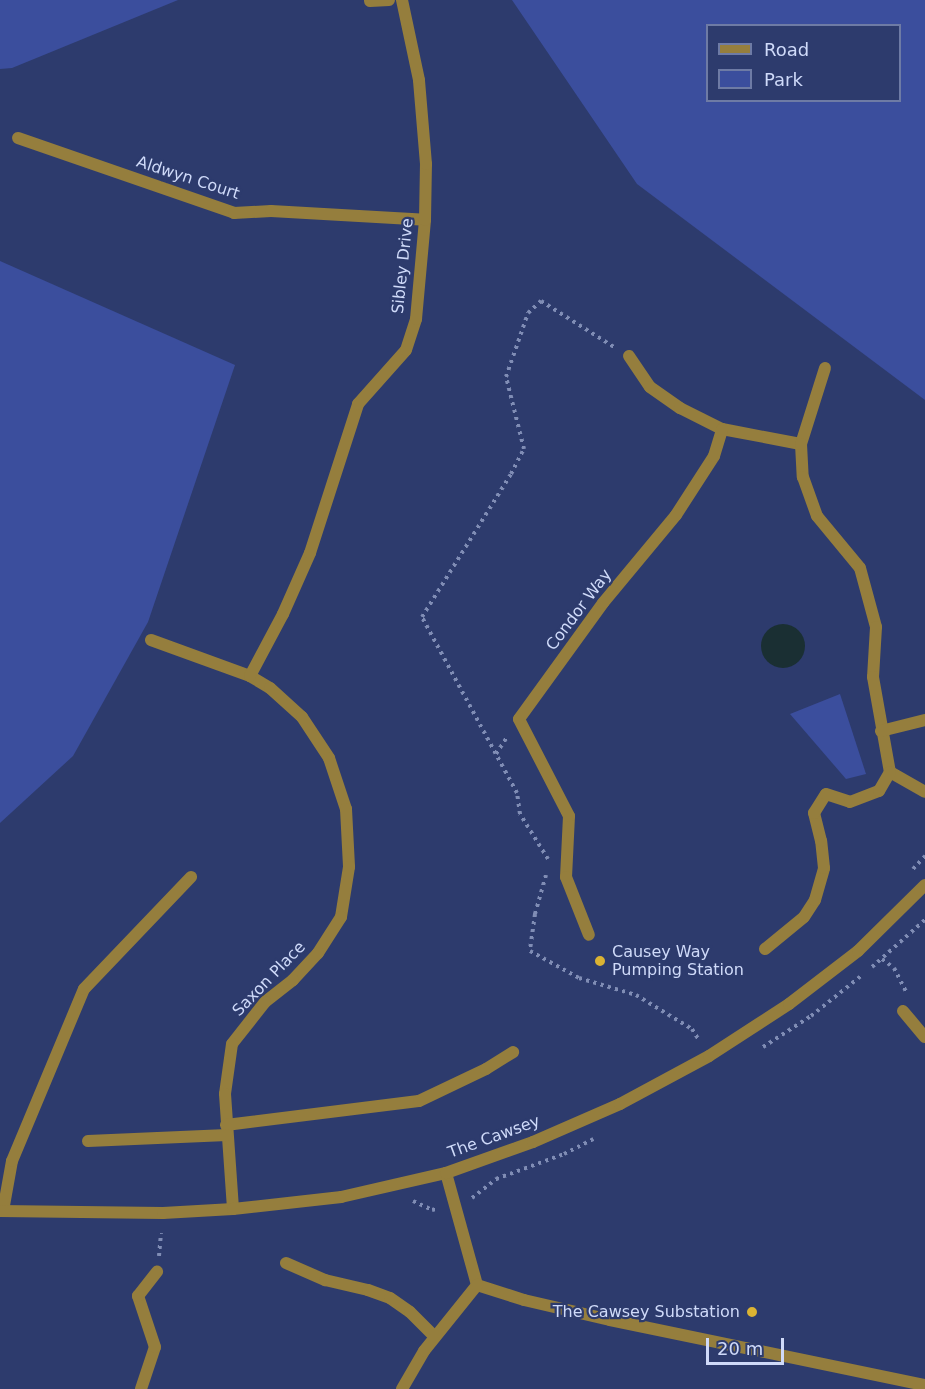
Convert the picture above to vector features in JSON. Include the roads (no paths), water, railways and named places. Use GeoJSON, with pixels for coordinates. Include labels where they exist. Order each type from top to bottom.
{"type":"FeatureCollection","features":[{"type":"Feature","properties":{"kind":"street"},"geometry":{"type":"LineString","coordinates":[[365,1],[389,0]]}},
{"type":"Feature","properties":{"kind":"street","name":"Sibley Drive"},"geometry":{"type":"LineString","coordinates":[[250,676],[283,614],[310,552],[358,404],[406,350],[416,319],[425,220],[426,164],[419,80],[402,0]]}},
{"type":"Feature","properties":{"kind":"street","name":"Aldwyn Court"},"geometry":{"type":"LineString","coordinates":[[18,138],[234,213],[271,211],[425,220]]}},
{"type":"Feature","properties":{"kind":"street"},"geometry":{"type":"LineString","coordinates":[[629,356],[650,387],[680,408],[722,429],[801,444]]}},
{"type":"Feature","properties":{"kind":"street"},"geometry":{"type":"LineString","coordinates":[[765,949],[804,917],[815,900],[824,868],[821,841],[814,813],[826,794],[850,802],[879,791],[890,772],[873,677],[876,627],[860,568],[817,516],[803,477],[801,444],[825,368]]}},
{"type":"Feature","properties":{"kind":"street","name":"Condor Way"},"geometry":{"type":"LineString","coordinates":[[589,935],[566,877],[569,816],[519,718],[603,603],[676,515],[714,456],[722,429]]}},
{"type":"Feature","properties":{"kind":"street","name":"Saxon Place"},"geometry":{"type":"LineString","coordinates":[[151,640],[250,676],[270,688],[302,717],[329,758],[346,809],[349,867],[341,917],[318,953],[293,980],[265,1002],[232,1044],[225,1094],[226,1130],[234,1209]]}},
{"type":"Feature","properties":{"kind":"street"},"geometry":{"type":"LineString","coordinates":[[881,731],[925,720]]}},
{"type":"Feature","properties":{"kind":"street"},"geometry":{"type":"LineString","coordinates":[[890,772],[925,792]]}},
{"type":"Feature","properties":{"kind":"street"},"geometry":{"type":"LineString","coordinates":[[2,1211],[12,1161],[84,989],[190,877]]}},
{"type":"Feature","properties":{"kind":"street","name":"The Cawsey"},"geometry":{"type":"LineString","coordinates":[[2,1211],[163,1213],[234,1209],[341,1197],[446,1173],[533,1142],[620,1104],[709,1056],[789,1004],[858,951],[925,885]]}},
{"type":"Feature","properties":{"kind":"street"},"geometry":{"type":"LineString","coordinates":[[903,1011],[925,1037]]}},
{"type":"Feature","properties":{"kind":"street"},"geometry":{"type":"LineString","coordinates":[[88,1141],[226,1130],[419,1101],[486,1069],[513,1052]]}},
{"type":"Feature","properties":{"kind":"street"},"geometry":{"type":"LineString","coordinates":[[446,1173],[477,1285]]}},
{"type":"Feature","properties":{"kind":"street"},"geometry":{"type":"LineString","coordinates":[[286,1263],[324,1280],[368,1290],[390,1298],[410,1312],[435,1337]]}},
{"type":"Feature","properties":{"kind":"street"},"geometry":{"type":"LineString","coordinates":[[141,1389],[155,1347],[138,1296],[157,1272]]}},
{"type":"Feature","properties":{"kind":"street"},"geometry":{"type":"LineString","coordinates":[[402,1389],[435,1337],[477,1285]]}},
{"type":"Feature","properties":{"kind":"street"},"geometry":{"type":"LineString","coordinates":[[477,1285],[524,1300],[609,1320],[925,1385]]}},
{"type":"Feature","properties":{"kind":"place","name":"Causey Way Pumping Station"},"geometry":{"type":"Point","coordinates":[600,961]}},
{"type":"Feature","properties":{"kind":"place","name":"The Cawsey Substation"},"geometry":{"type":"Point","coordinates":[752,1312]}}]}
